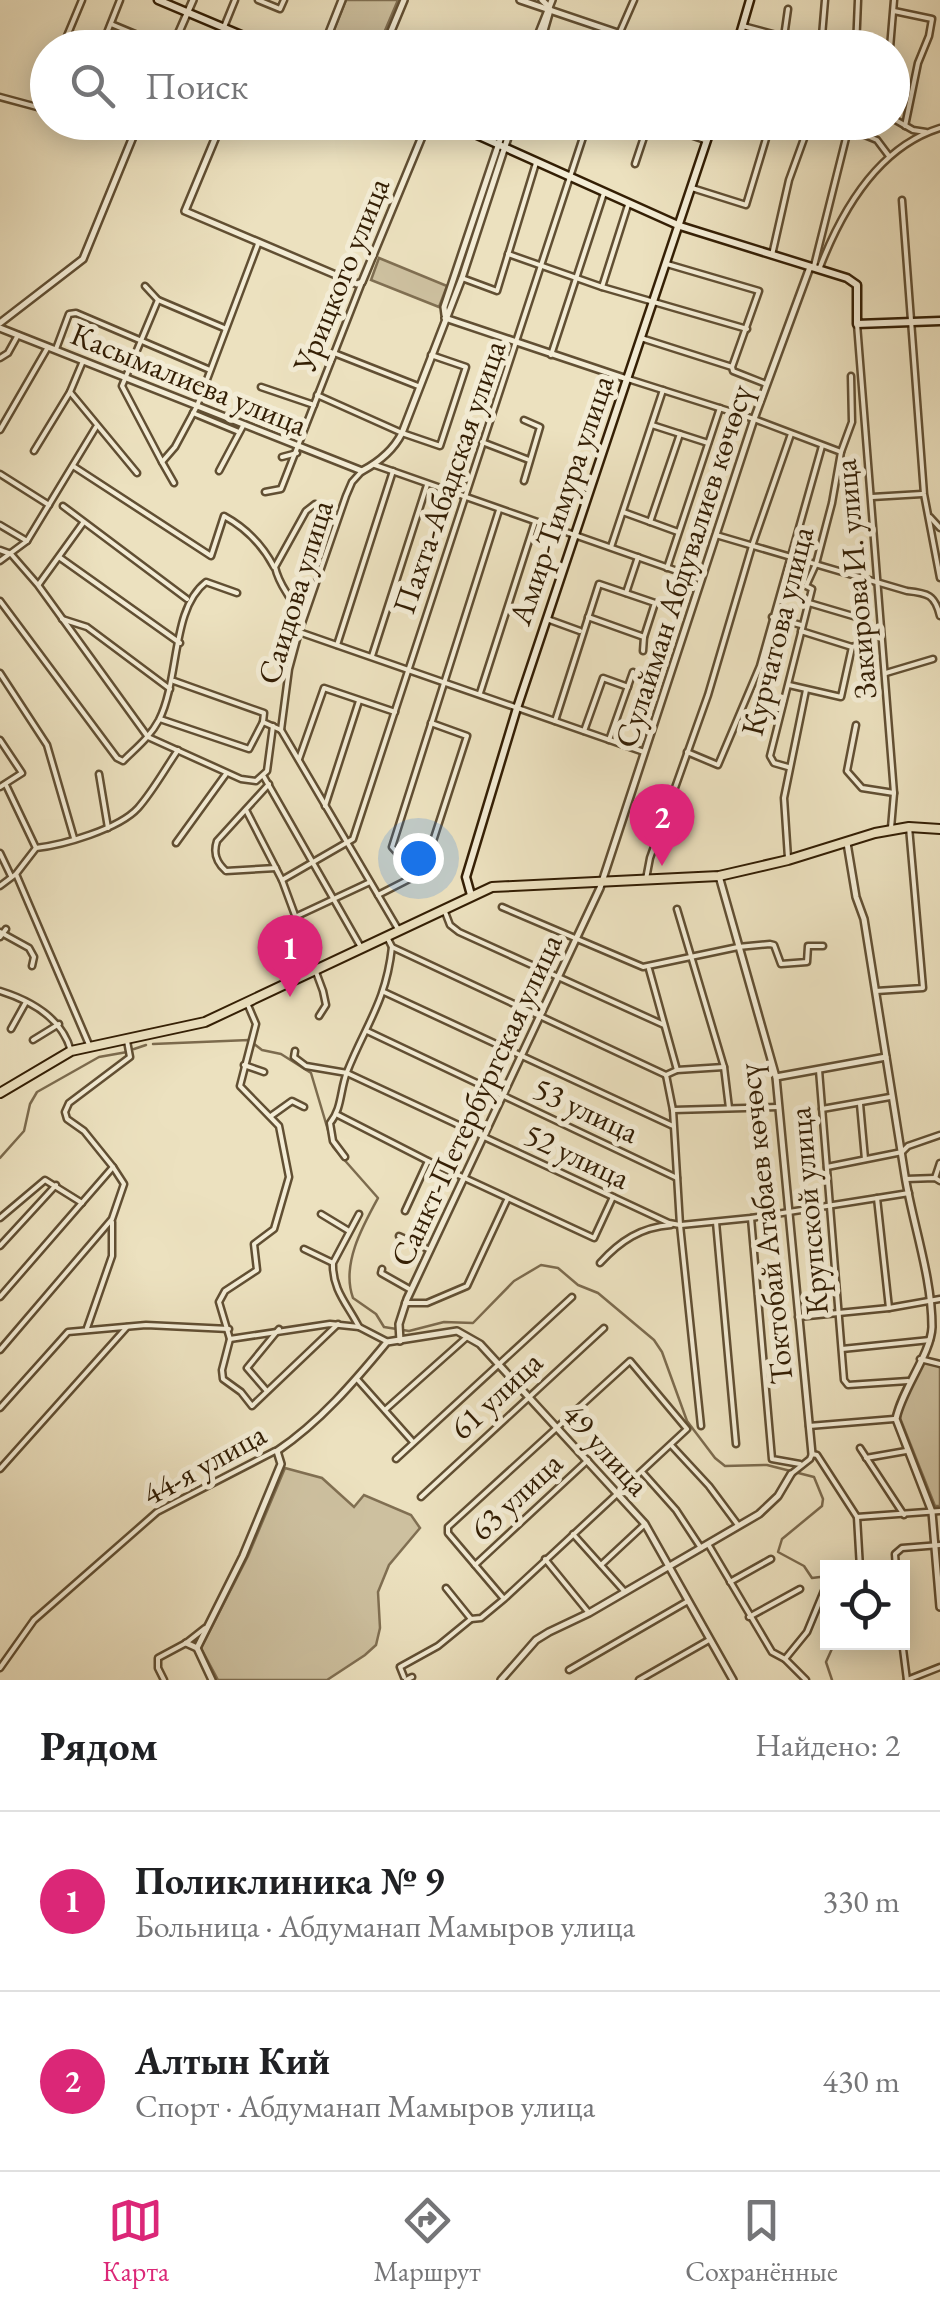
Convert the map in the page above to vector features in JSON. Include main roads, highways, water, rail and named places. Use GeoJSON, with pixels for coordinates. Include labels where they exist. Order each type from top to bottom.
{"type":"FeatureCollection","features":[{"type":"Feature","properties":{"kind":"main road"},"geometry":{"type":"LineString","coordinates":[[158,0],[228,30]]}},
{"type":"Feature","properties":{"kind":"main road"},"geometry":{"type":"LineString","coordinates":[[741,30],[750,0]]}},
{"type":"Feature","properties":{"kind":"main road"},"geometry":{"type":"LineString","coordinates":[[488,140],[680,226],[857,284],[856,324],[940,321]]}},
{"type":"Feature","properties":{"kind":"main road","name":"Амир-Тимура улица"},"geometry":{"type":"LineString","coordinates":[[470,895],[466,876],[517,708],[707,140]]}},
{"type":"Feature","properties":{"kind":"main road"},"geometry":{"type":"LineString","coordinates":[[0,1093],[71,1051],[204,1022],[316,972],[470,895],[504,885],[719,876],[890,830],[940,829]]}},
{"type":"Feature","properties":{"kind":"waterway"},"geometry":{"type":"LineString","coordinates":[[447,307],[500,152]]}},
{"type":"Feature","properties":{"kind":"waterway"},"geometry":{"type":"LineString","coordinates":[[153,1044],[249,1040],[311,1073],[333,1147],[378,1198],[355,1246],[350,1285],[353,1298],[376,1314],[384,1327],[409,1331],[444,1322],[473,1323],[514,1281],[541,1265],[558,1268],[578,1285],[598,1293],[654,1340],[687,1421],[715,1458],[725,1466],[767,1465],[814,1477],[822,1506],[782,1539],[778,1552],[804,1566],[812,1578],[820,1577]]}},
{"type":"Feature","properties":{"kind":"waterway"},"geometry":{"type":"LineString","coordinates":[[134,1049],[146,1045]]}},
{"type":"Feature","properties":{"kind":"waterway"},"geometry":{"type":"LineString","coordinates":[[0,1158],[24,1131],[37,1092],[99,1057],[127,1052]]}},
{"type":"Feature","properties":{"kind":"waterway"},"geometry":{"type":"LineString","coordinates":[[831,1650],[826,1662],[832,1680]]}},
{"type":"Feature","properties":{"kind":"place","name":"Алтын Кий"},"geometry":{"type":"Point","coordinates":[662,866]}},
{"type":"Feature","properties":{"kind":"place","name":"Поликлиника № 9"},"geometry":{"type":"Point","coordinates":[290,997]}}]}
